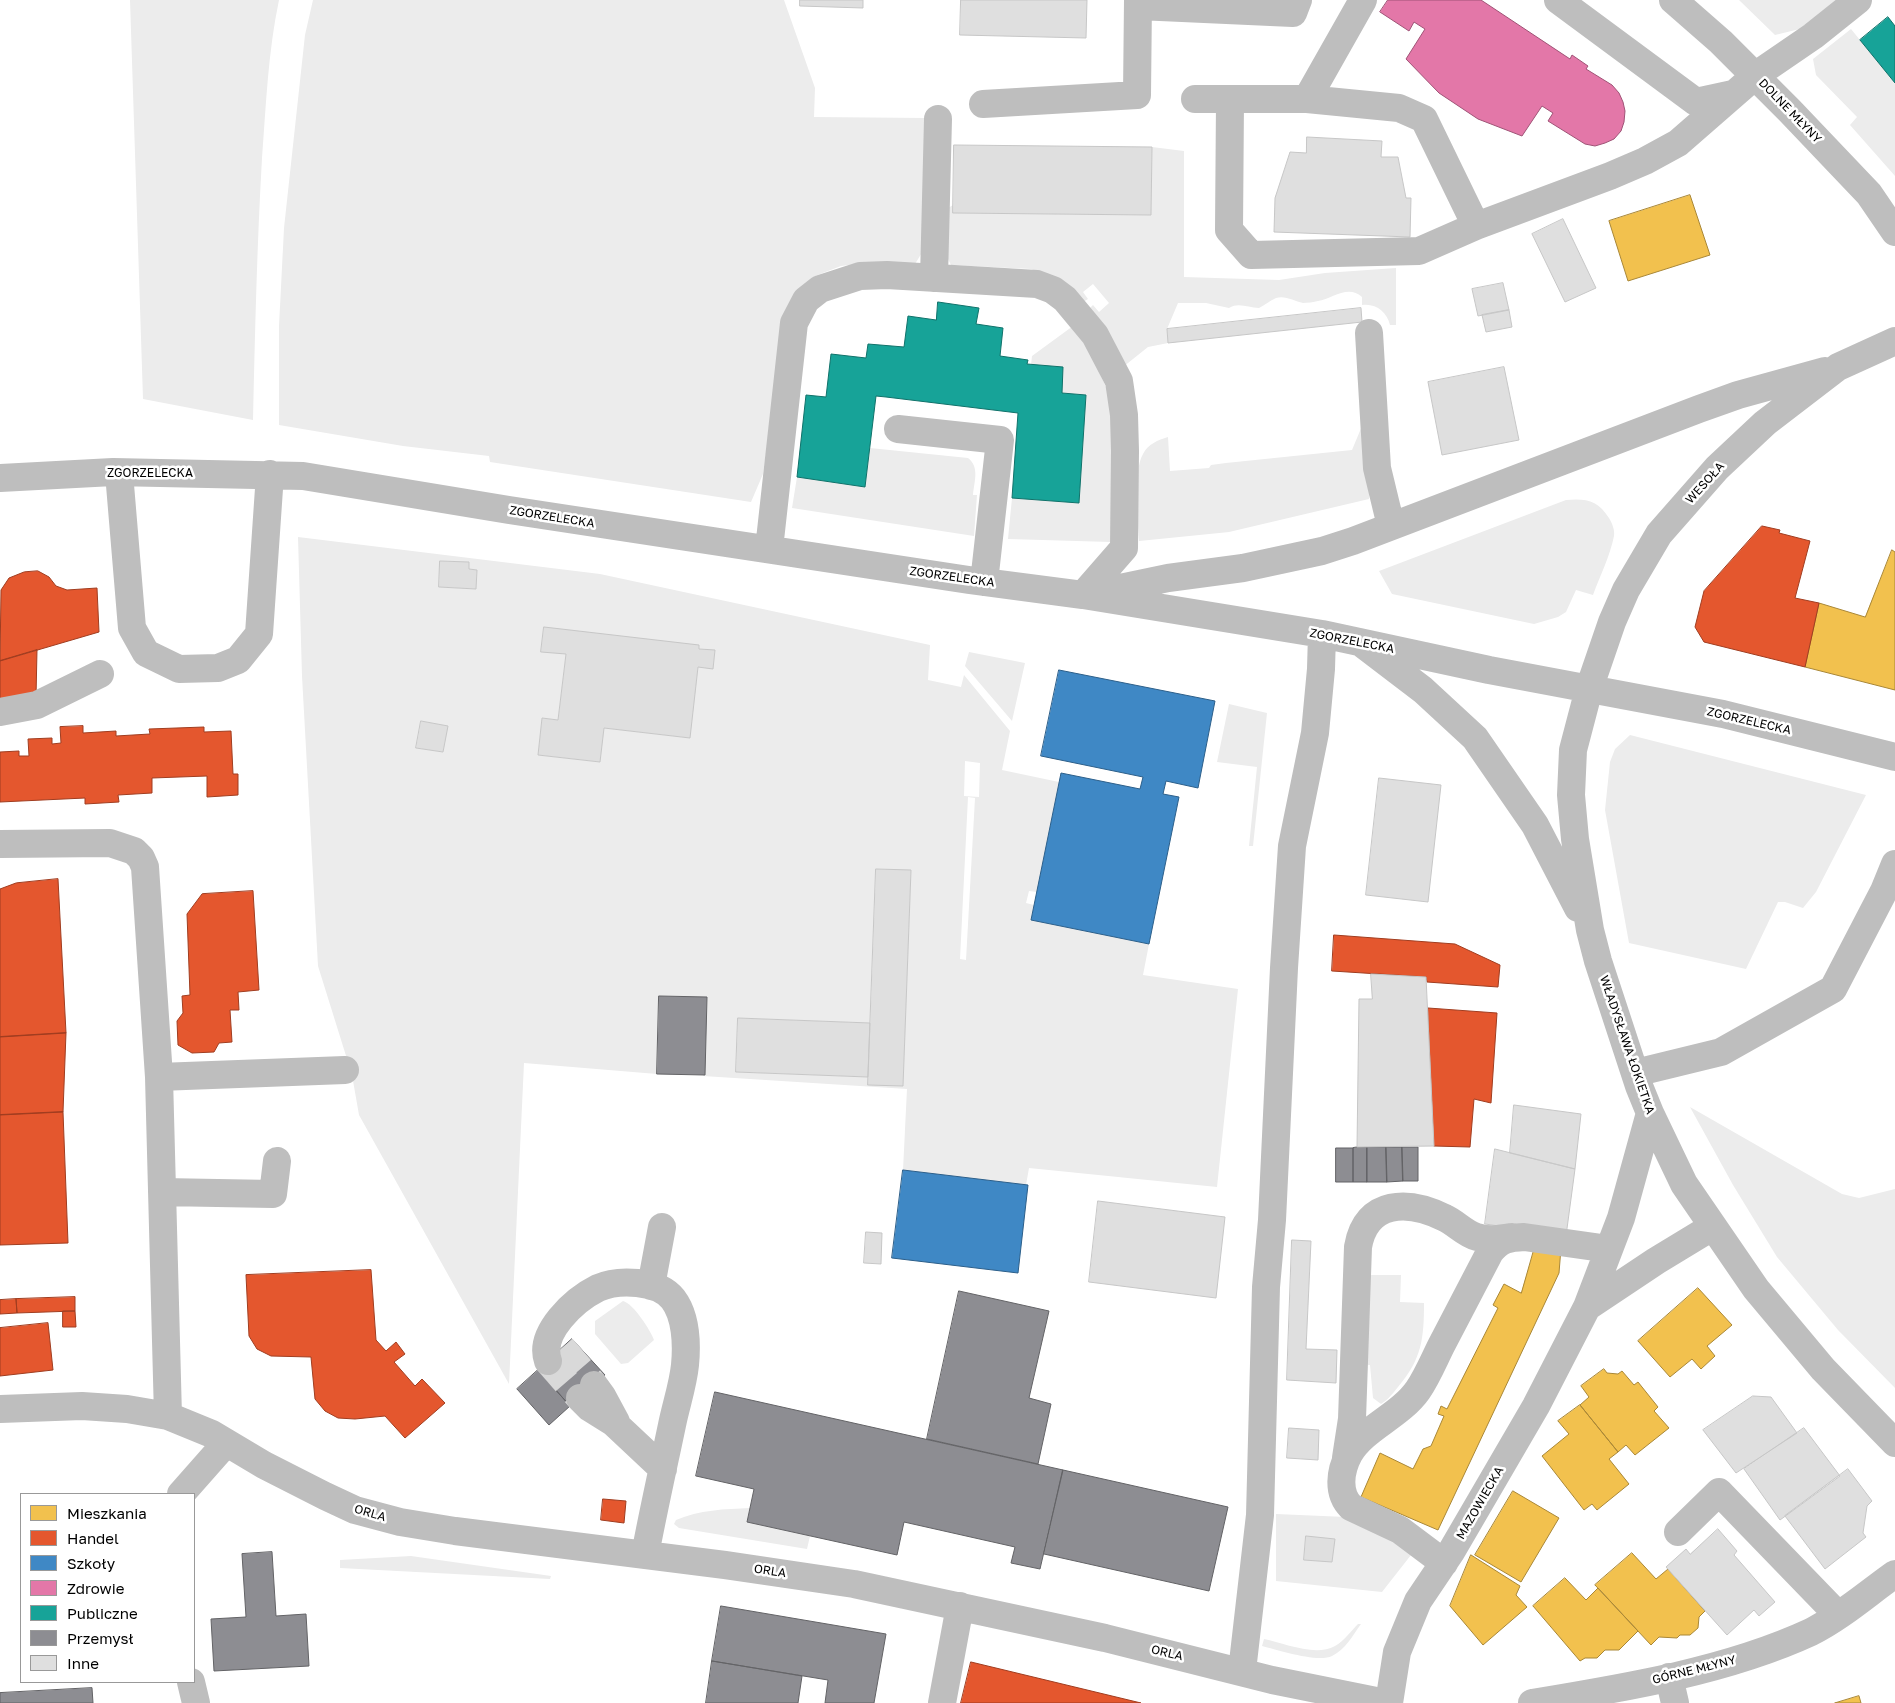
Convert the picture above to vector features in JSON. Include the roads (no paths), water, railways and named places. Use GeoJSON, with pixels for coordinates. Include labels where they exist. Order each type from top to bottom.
{"type":"FeatureCollection","features":[{"type":"Feature","properties":{"kind":"street"},"geometry":{"type":"LineString","coordinates":[[983,104],[1137,95],[1138,3],[1293,12],[1298,0]]}},
{"type":"Feature","properties":{"kind":"street"},"geometry":{"type":"LineString","coordinates":[[1307,99],[1364,0]]}},
{"type":"Feature","properties":{"kind":"street"},"geometry":{"type":"LineString","coordinates":[[1558,0],[1696,102],[1747,84]]}},
{"type":"Feature","properties":{"kind":"street","name":"DOLNE MŁYNY"},"geometry":{"type":"LineString","coordinates":[[1673,0],[1721,42],[1747,84],[1869,194],[1895,232]]}},
{"type":"Feature","properties":{"kind":"street"},"geometry":{"type":"LineString","coordinates":[[1230,101],[1229,230],[1251,254],[1419,251],[1476,226],[1645,161],[1678,142],[1747,84],[1813,36],[1858,0]]}},
{"type":"Feature","properties":{"kind":"street"},"geometry":{"type":"LineString","coordinates":[[1195,100],[1307,99],[1399,108],[1424,119],[1476,226]]}},
{"type":"Feature","properties":{"kind":"street"},"geometry":{"type":"LineString","coordinates":[[934,278],[938,119]]}},
{"type":"Feature","properties":{"kind":"street"},"geometry":{"type":"LineString","coordinates":[[769,549],[794,323],[806,300],[820,289],[860,276],[1038,284],[1065,300],[1095,335],[1119,381],[1124,415],[1124,548],[1083,595]]}},
{"type":"Feature","properties":{"kind":"street"},"geometry":{"type":"LineString","coordinates":[[1369,333],[1377,468],[1391,526]]}},
{"type":"Feature","properties":{"kind":"street","name":"WESOŁA"},"geometry":{"type":"LineString","coordinates":[[1589,689],[1612,622],[1626,590],[1659,534],[1717,468],[1764,423],[1838,367],[1895,341]]}},
{"type":"Feature","properties":{"kind":"street"},"geometry":{"type":"LineString","coordinates":[[1083,595],[1168,578],[1243,568],[1322,551],[1353,541],[1738,395],[1838,367]]}},
{"type":"Feature","properties":{"kind":"street"},"geometry":{"type":"LineString","coordinates":[[898,429],[1000,440],[984,582]]}},
{"type":"Feature","properties":{"kind":"street"},"geometry":{"type":"LineString","coordinates":[[119,473],[132,628],[146,653],[179,669],[218,668],[238,660],[259,634],[270,474]]}},
{"type":"Feature","properties":{"kind":"street","name":"ZGORZELECKA"},"geometry":{"type":"LineString","coordinates":[[0,478],[119,473],[303,476],[508,510],[984,582],[1083,595],[1322,634],[1489,670],[1723,714],[1895,757]]}},
{"type":"Feature","properties":{"kind":"street"},"geometry":{"type":"LineString","coordinates":[[1242,1671],[1260,1515],[1266,1287],[1272,1220],[1292,846],[1315,733],[1321,670],[1322,634]]}},
{"type":"Feature","properties":{"kind":"street"},"geometry":{"type":"LineString","coordinates":[[1359,641],[1423,690],[1476,738],[1535,825],[1590,930]]}},
{"type":"Feature","properties":{"kind":"street"},"geometry":{"type":"LineString","coordinates":[[0,712],[37,705],[100,674]]}},
{"type":"Feature","properties":{"kind":"street","name":"WŁADYSŁAWA ŁOKIETKA"},"geometry":{"type":"LineString","coordinates":[[1589,689],[1573,750],[1571,795],[1575,838],[1590,930],[1598,962],[1650,1113],[1684,1184],[1756,1289],[1823,1369],[1895,1443]]}},
{"type":"Feature","properties":{"kind":"street"},"geometry":{"type":"LineString","coordinates":[[0,844],[110,843],[134,851],[141,858],[145,867],[159,1078],[168,1416]]}},
{"type":"Feature","properties":{"kind":"street"},"geometry":{"type":"LineString","coordinates":[[1635,1073],[1721,1052],[1832,989],[1884,891],[1895,864]]}},
{"type":"Feature","properties":{"kind":"street"},"geometry":{"type":"LineString","coordinates":[[159,1078],[345,1070]]}},
{"type":"Feature","properties":{"kind":"street","name":"MAZOWIECKA"},"geometry":{"type":"LineString","coordinates":[[1387,1703],[1397,1652],[1418,1602],[1444,1562],[1536,1406],[1587,1307],[1624,1209],[1650,1113]]}},
{"type":"Feature","properties":{"kind":"street"},"geometry":{"type":"LineString","coordinates":[[162,1192],[273,1194],[277,1161]]}},
{"type":"Feature","properties":{"kind":"street"},"geometry":{"type":"LineString","coordinates":[[1346,1462],[1352,1419],[1358,1247],[1362,1229],[1374,1216],[1391,1207],[1411,1207],[1434,1212],[1477,1237],[1495,1239],[1512,1237],[1537,1238],[1609,1249]]}},
{"type":"Feature","properties":{"kind":"street"},"geometry":{"type":"LineString","coordinates":[[651,1286],[662,1227]]}},
{"type":"Feature","properties":{"kind":"street","name":"MAZOWIECKA"},"geometry":{"type":"LineString","coordinates":[[1587,1307],[1656,1261],[1712,1227]]}},
{"type":"Feature","properties":{"kind":"street"},"geometry":{"type":"LineString","coordinates":[[1444,1562],[1400,1530],[1351,1507],[1344,1498],[1341,1486],[1342,1473],[1348,1455],[1361,1439],[1394,1414],[1419,1389],[1490,1252],[1499,1242],[1512,1237]]}},
{"type":"Feature","properties":{"kind":"street"},"geometry":{"type":"LineString","coordinates":[[555,1355],[546,1344],[558,1321],[573,1306],[598,1288],[617,1284],[651,1286],[663,1290],[673,1298],[680,1312],[684,1329],[684,1367],[645,1555]]}},
{"type":"Feature","properties":{"kind":"street"},"geometry":{"type":"LineString","coordinates":[[587,1391],[624,1434],[663,1469]]}},
{"type":"Feature","properties":{"kind":"street","name":"ORLA"},"geometry":{"type":"LineString","coordinates":[[0,1410],[82,1406],[127,1409],[168,1416],[212,1434],[264,1465],[355,1510],[400,1522],[455,1531],[724,1564],[854,1584],[960,1606],[1242,1671],[1328,1698],[1387,1703]]}},
{"type":"Feature","properties":{"kind":"street"},"geometry":{"type":"LineString","coordinates":[[182,1493],[226,1443]]}},
{"type":"Feature","properties":{"kind":"street"},"geometry":{"type":"LineString","coordinates":[[1678,1532],[1719,1492],[1838,1615]]}},
{"type":"Feature","properties":{"kind":"street","name":"GÓRNE MŁYNY"},"geometry":{"type":"LineString","coordinates":[[1532,1703],[1670,1677],[1726,1663],[1791,1640],[1812,1631],[1838,1615],[1895,1574]]}},
{"type":"Feature","properties":{"kind":"street"},"geometry":{"type":"LineString","coordinates":[[942,1703],[960,1606]]}},
{"type":"Feature","properties":{"kind":"street"},"geometry":{"type":"LineString","coordinates":[[1670,1677],[1675,1703]]}},
{"type":"Feature","properties":{"kind":"street"},"geometry":{"type":"LineString","coordinates":[[191,1683],[196,1703]]}},
{"type":"Feature","properties":{"kind":"tunnel"},"geometry":{"type":"LineString","coordinates":[[562,1348],[594,1385]]}},
{"type":"Feature","properties":{"kind":"tunnel"},"geometry":{"type":"LineString","coordinates":[[548,1361],[580,1398]]}}]}
